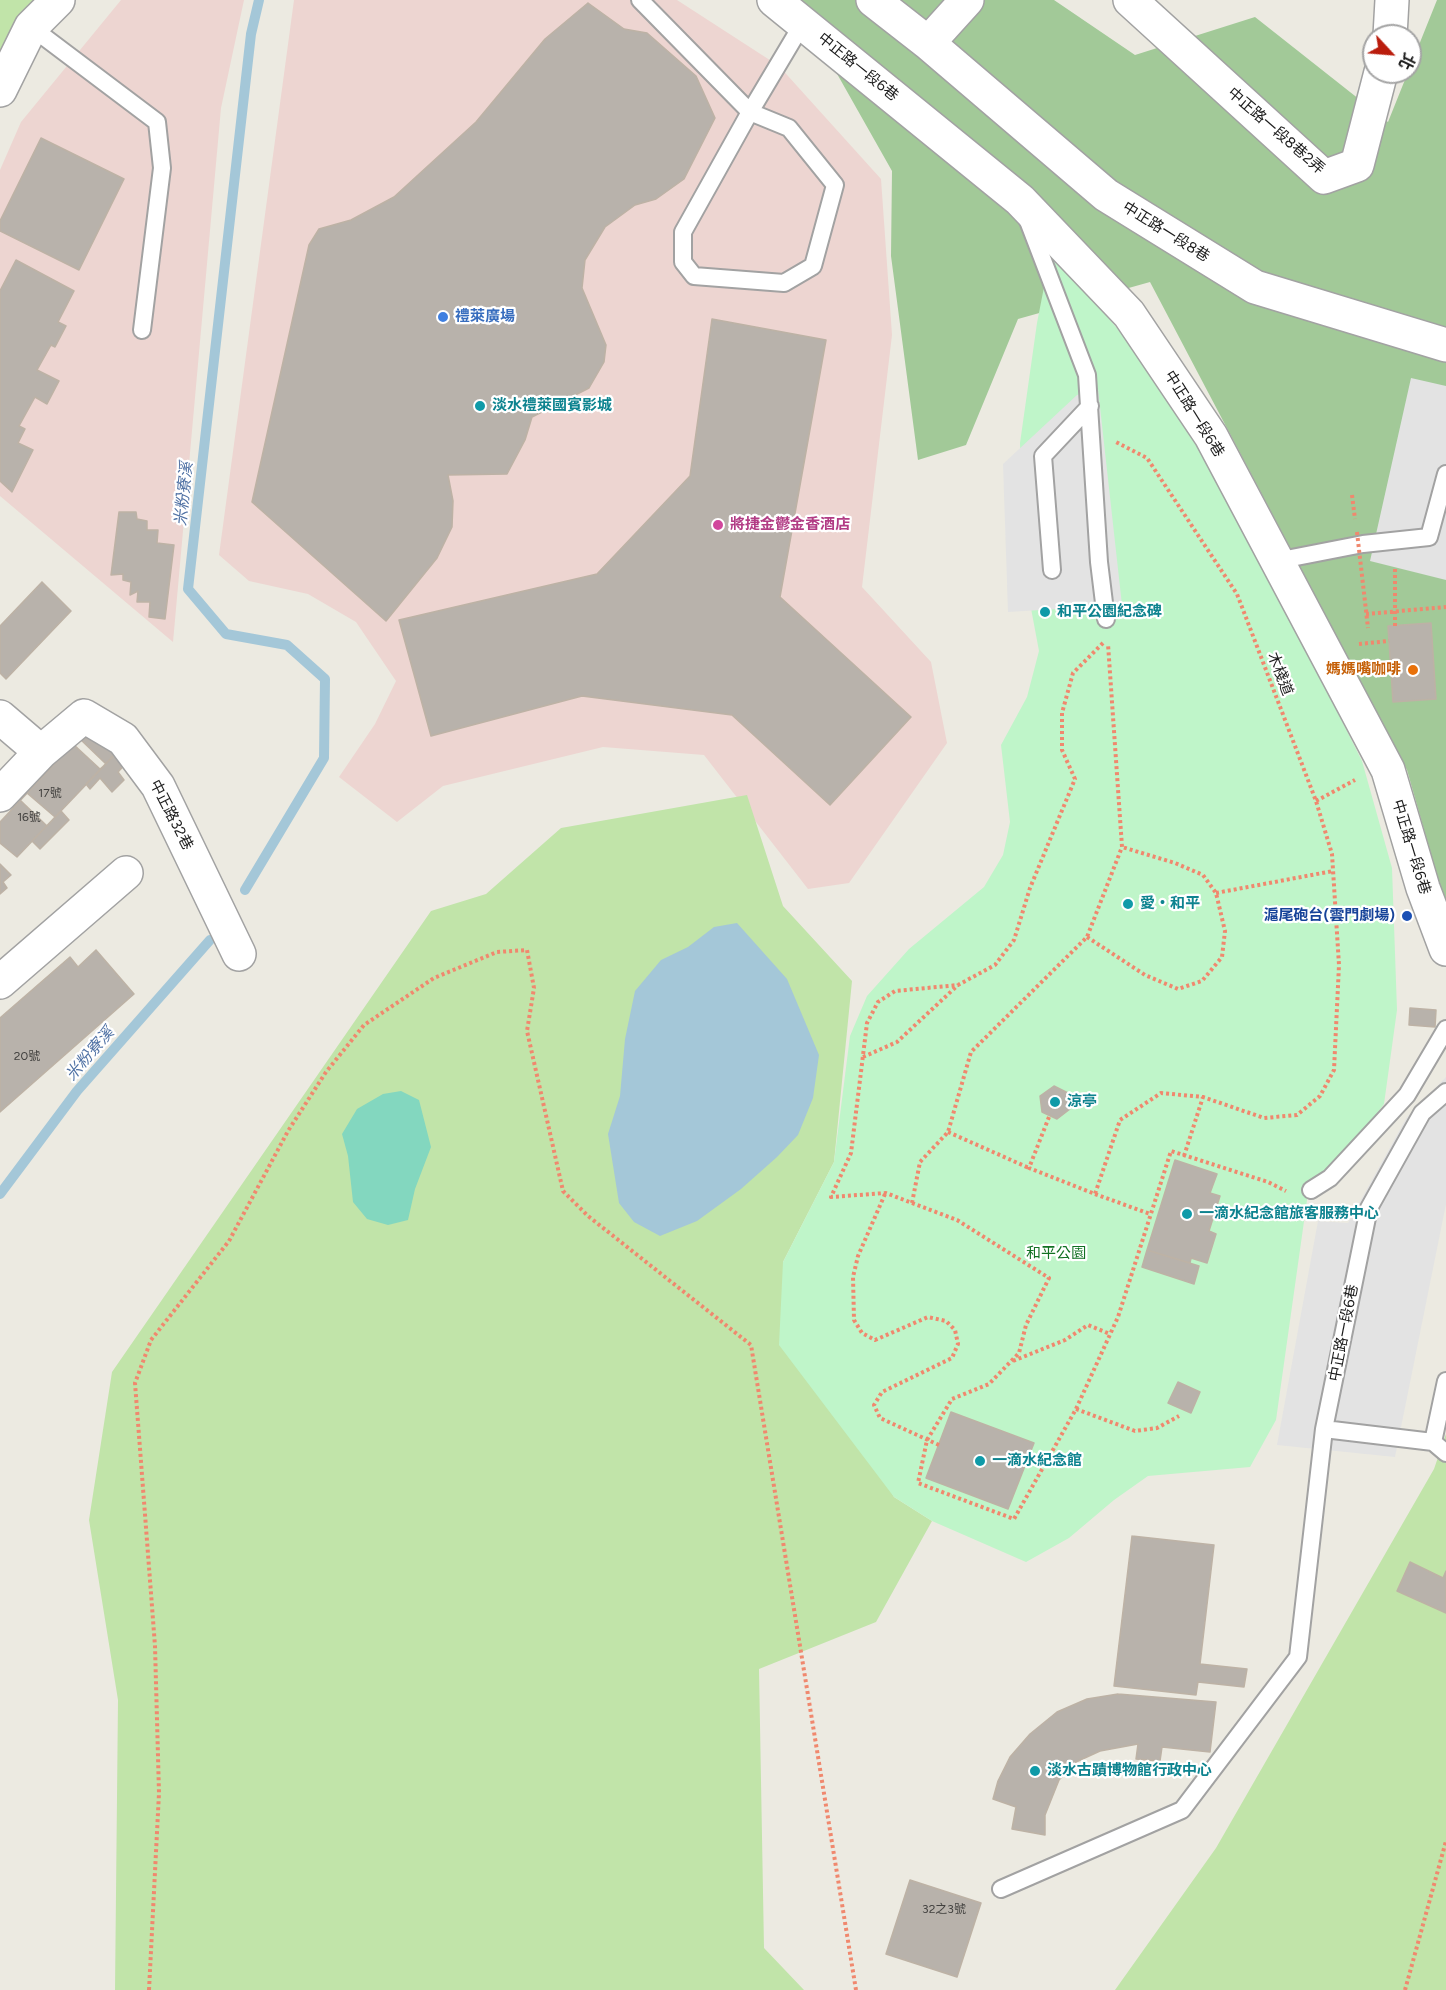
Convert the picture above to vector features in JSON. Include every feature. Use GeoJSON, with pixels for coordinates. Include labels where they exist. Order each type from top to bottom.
{"type":"FeatureCollection","features":[{"type":"Feature","properties":{"kind":"street"},"geometry":{"type":"LineString","coordinates":[[0,90],[31,27],[58,0]]}},
{"type":"Feature","properties":{"kind":"street","name":"中正路一段6巷"},"geometry":{"type":"LineString","coordinates":[[774,0],[1020,200],[1129,314],[1212,436],[1384,764],[1423,888],[1446,949]]}},
{"type":"Feature","properties":{"kind":"street","name":"中正路一段8巷"},"geometry":{"type":"LineString","coordinates":[[873,0],[928,43],[1106,195],[1255,287],[1446,345]]}},
{"type":"Feature","properties":{"kind":"street"},"geometry":{"type":"LineString","coordinates":[[928,43],[967,0]]}},
{"type":"Feature","properties":{"kind":"street","name":"中正路一段8巷2弄"},"geometry":{"type":"LineString","coordinates":[[1130,0],[1324,177],[1357,165],[1378,84]]}},
{"type":"Feature","properties":{"kind":"street"},"geometry":{"type":"LineString","coordinates":[[1391,24],[1392,0]]}},
{"type":"Feature","properties":{"kind":"street","name":"中正路32巷"},"geometry":{"type":"LineString","coordinates":[[0,795],[41,752],[84,716],[123,739],[159,786],[239,954]]}},
{"type":"Feature","properties":{"kind":"street"},"geometry":{"type":"LineString","coordinates":[[0,717],[41,752]]}},
{"type":"Feature","properties":{"kind":"street"},"geometry":{"type":"LineString","coordinates":[[0,982],[126,873]]}},
{"type":"Feature","properties":{"kind":"lane"},"geometry":{"type":"LineString","coordinates":[[640,0],[750,112],[789,128],[835,185],[813,266],[784,283],[694,276],[683,262],[683,232],[750,112],[803,23]]}},
{"type":"Feature","properties":{"kind":"lane"},"geometry":{"type":"LineString","coordinates":[[31,27],[157,122],[162,168],[142,330]]}},
{"type":"Feature","properties":{"kind":"lane"},"geometry":{"type":"LineString","coordinates":[[1020,200],[1087,375],[1099,562],[1106,620]]}},
{"type":"Feature","properties":{"kind":"lane"},"geometry":{"type":"LineString","coordinates":[[1052,570],[1043,456],[1090,406]]}},
{"type":"Feature","properties":{"kind":"lane"},"geometry":{"type":"LineString","coordinates":[[1276,561],[1363,544],[1429,537],[1446,474]]}},
{"type":"Feature","properties":{"kind":"lane"},"geometry":{"type":"LineString","coordinates":[[1311,1190],[1330,1178],[1407,1095],[1446,1029]]}},
{"type":"Feature","properties":{"kind":"lane","name":"中正路一段6巷"},"geometry":{"type":"LineString","coordinates":[[1001,1889],[1182,1810],[1298,1657],[1324,1429],[1369,1208],[1422,1113],[1446,1092]]}},
{"type":"Feature","properties":{"kind":"lane"},"geometry":{"type":"LineString","coordinates":[[1433,1442],[1446,1381]]}},
{"type":"Feature","properties":{"kind":"lane"},"geometry":{"type":"LineString","coordinates":[[1324,1429],[1433,1442],[1446,1453]]}},
{"type":"Feature","properties":{"kind":"path","name":"木棧道"},"geometry":{"type":"LineString","coordinates":[[1092,429],[1147,458],[1237,594],[1316,801],[1332,854],[1339,965],[1334,1070],[1320,1096],[1297,1115],[1264,1118],[1203,1097]]}},
{"type":"Feature","properties":{"kind":"path"},"geometry":{"type":"LineString","coordinates":[[1352,495],[1368,628]]}},
{"type":"Feature","properties":{"kind":"path"},"geometry":{"type":"LineString","coordinates":[[1395,567],[1395,626]]}},
{"type":"Feature","properties":{"kind":"path"},"geometry":{"type":"LineString","coordinates":[[1366,614],[1446,607]]}},
{"type":"Feature","properties":{"kind":"path"},"geometry":{"type":"LineString","coordinates":[[862,1058],[897,1042],[958,985],[995,966],[1014,940],[1030,888],[1075,779],[1062,750],[1062,713],[1073,673],[1107,639],[1122,847],[1087,937],[971,1052],[948,1132],[920,1162],[912,1203]]}},
{"type":"Feature","properties":{"kind":"path"},"geometry":{"type":"LineString","coordinates":[[1316,801],[1384,764]]}},
{"type":"Feature","properties":{"kind":"path"},"geometry":{"type":"LineString","coordinates":[[1087,937],[1145,975],[1178,989],[1202,981],[1222,957],[1225,931],[1216,892],[1203,875],[1175,863],[1122,847]]}},
{"type":"Feature","properties":{"kind":"path"},"geometry":{"type":"LineString","coordinates":[[1216,892],[1333,871]]}},
{"type":"Feature","properties":{"kind":"path"},"geometry":{"type":"LineString","coordinates":[[149,1990],[159,1793],[155,1646],[135,1383],[151,1340],[228,1241],[288,1131],[326,1072],[364,1024],[434,978],[497,952],[526,950],[534,988],[527,1031],[563,1191],[588,1216],[752,1345],[856,1990]]}},
{"type":"Feature","properties":{"kind":"path"},"geometry":{"type":"LineString","coordinates":[[958,985],[895,991],[878,1002],[867,1023],[851,1153],[831,1197],[886,1193],[957,1220],[1049,1278],[1026,1325],[1019,1353],[989,1384],[952,1400],[927,1440],[918,1483],[1014,1520],[1076,1409],[1110,1334],[1171,1151],[1268,1182],[1301,1199],[1311,1190]]}},
{"type":"Feature","properties":{"kind":"path"},"geometry":{"type":"LineString","coordinates":[[1095,1194],[1120,1120],[1161,1093],[1203,1097],[1184,1156]]}},
{"type":"Feature","properties":{"kind":"path"},"geometry":{"type":"LineString","coordinates":[[1029,1168],[1049,1117]]}},
{"type":"Feature","properties":{"kind":"path"},"geometry":{"type":"LineString","coordinates":[[948,1132],[1029,1168],[1150,1214]]}},
{"type":"Feature","properties":{"kind":"path"},"geometry":{"type":"LineString","coordinates":[[886,1193],[858,1256],[852,1277],[854,1320],[862,1333],[875,1340],[928,1317],[946,1321],[954,1330],[958,1344],[952,1358],[882,1392],[874,1402],[874,1410],[880,1419],[939,1444]]}},
{"type":"Feature","properties":{"kind":"path"},"geometry":{"type":"LineString","coordinates":[[1011,1362],[1065,1340],[1088,1325],[1110,1334]]}},
{"type":"Feature","properties":{"kind":"path"},"geometry":{"type":"LineString","coordinates":[[1076,1409],[1135,1431],[1157,1428],[1179,1416]]}},
{"type":"Feature","properties":{"kind":"path"},"geometry":{"type":"LineString","coordinates":[[1405,1990],[1446,1841]]}},
{"type":"Feature","properties":{"kind":"shaded area"},"geometry":{"type":"Polygon","coordinates":[[[121,0],[244,0],[221,108],[173,642],[0,496],[0,170],[21,122],[121,0]]]}},
{"type":"Feature","properties":{"kind":"shaded area"},"geometry":{"type":"Polygon","coordinates":[[[294,0],[677,0],[779,66],[881,179],[892,335],[862,587],[931,662],[947,743],[849,883],[808,889],[704,755],[603,747],[443,786],[397,822],[339,777],[375,724],[396,681],[356,622],[308,594],[249,581],[219,555],[294,0]]]}},
{"type":"Feature","properties":{"kind":"shaded area"},"geometry":{"type":"Polygon","coordinates":[[[1411,378],[1446,386],[1446,580],[1370,561],[1411,378]]]}},
{"type":"Feature","properties":{"kind":"shaded area"},"geometry":{"type":"Polygon","coordinates":[[[1098,389],[1122,605],[1008,612],[1003,464],[1077,395],[1098,389]]]}},
{"type":"Feature","properties":{"kind":"shaded area"},"geometry":{"type":"Polygon","coordinates":[[[1446,1077],[1446,1204],[1395,1457],[1277,1445],[1318,1221],[1348,1223],[1407,1117],[1446,1077]]]}},
{"type":"Feature","properties":{"kind":"green space"},"geometry":{"type":"Polygon","coordinates":[[[0,0],[37,0],[14,23],[0,53],[0,0]]]}},
{"type":"Feature","properties":{"kind":"green space"},"geometry":{"type":"Polygon","coordinates":[[[763,0],[1054,0],[1135,55],[1255,17],[1388,122],[1403,84],[1422,84],[1422,37],[1437,0],[1446,0],[1446,907],[1407,770],[1150,282],[1018,319],[966,445],[918,460],[891,256],[892,171],[823,49],[763,0]]]}},
{"type":"Feature","properties":{"kind":"green space","name":"和平公園"},"geometry":{"type":"Polygon","coordinates":[[[1051,251],[1122,334],[1193,434],[1256,549],[1362,761],[1392,868],[1397,1010],[1384,1104],[1355,1143],[1308,1193],[1276,1420],[1250,1467],[1148,1476],[1114,1500],[1069,1538],[1026,1562],[932,1521],[894,1497],[779,1345],[783,1262],[834,1162],[850,1036],[867,996],[909,949],[984,887],[1003,855],[1010,822],[1001,745],[1027,697],[1039,651],[1024,571],[1020,443],[1037,323],[1051,251]]]}},
{"type":"Feature","properties":{"kind":"green space"},"geometry":{"type":"Polygon","coordinates":[[[747,795],[783,906],[852,981],[834,1162],[783,1262],[894,1497],[932,1521],[876,1622],[759,1669],[764,1948],[804,1990],[115,1990],[118,1700],[89,1520],[112,1372],[431,911],[486,894],[561,828],[747,795]]]}},
{"type":"Feature","properties":{"kind":"green space"},"geometry":{"type":"Polygon","coordinates":[[[401,1091],[419,1100],[431,1147],[415,1189],[408,1220],[388,1225],[367,1219],[353,1202],[348,1156],[342,1134],[357,1109],[383,1094],[401,1091]]]}},
{"type":"Feature","properties":{"kind":"green space"},"geometry":{"type":"Polygon","coordinates":[[[1446,1434],[1446,1990],[1115,1990],[1216,1848],[1434,1469],[1446,1434]]]}},
{"type":"Feature","properties":{"kind":"water"},"geometry":{"type":"Polygon","coordinates":[[[737,923],[787,979],[819,1055],[813,1098],[798,1135],[777,1157],[741,1189],[697,1221],[660,1236],[634,1222],[619,1203],[608,1134],[620,1096],[625,1039],[635,991],[661,960],[688,947],[714,927],[737,923]]]}},
{"type":"Feature","properties":{"kind":"building","name":"禮萊廣場"},"geometry":{"type":"Polygon","coordinates":[[[588,3],[624,29],[647,33],[696,76],[715,118],[684,179],[656,199],[635,205],[605,227],[585,260],[582,288],[606,345],[604,362],[589,388],[532,417],[525,440],[507,474],[448,475],[453,501],[452,527],[437,558],[386,621],[252,502],[309,245],[319,229],[351,220],[394,197],[476,122],[545,39],[588,3]]]}},
{"type":"Feature","properties":{"kind":"building"},"geometry":{"type":"Polygon","coordinates":[[[41,138],[124,179],[79,270],[0,231],[0,221],[41,138]]]}},
{"type":"Feature","properties":{"kind":"building"},"geometry":{"type":"Polygon","coordinates":[[[16,260],[74,291],[58,322],[66,326],[55,347],[51,345],[37,370],[59,381],[47,404],[35,397],[19,426],[25,429],[18,443],[33,450],[12,492],[0,481],[0,291],[16,260]]]}},
{"type":"Feature","properties":{"kind":"building","name":"將捷金鬱金香酒店"},"geometry":{"type":"Polygon","coordinates":[[[712,319],[826,340],[780,597],[911,717],[830,805],[732,715],[582,696],[431,736],[399,620],[597,574],[690,476],[712,319]]]}},
{"type":"Feature","properties":{"kind":"building"},"geometry":{"type":"Polygon","coordinates":[[[119,512],[136,512],[137,519],[147,521],[147,530],[158,530],[157,543],[174,545],[165,619],[149,617],[150,602],[137,602],[138,591],[130,595],[131,582],[123,580],[123,574],[111,575],[119,512]]]}},
{"type":"Feature","properties":{"kind":"building"},"geometry":{"type":"Polygon","coordinates":[[[42,582],[71,611],[6,679],[0,673],[0,626],[42,582]]]}},
{"type":"Feature","properties":{"kind":"building","name":"媽媽嘴咖啡"},"geometry":{"type":"Polygon","coordinates":[[[1431,623],[1436,699],[1393,702],[1388,626],[1431,623]]]}},
{"type":"Feature","properties":{"kind":"building"},"geometry":{"type":"Polygon","coordinates":[[[92,724],[120,749],[17,857],[0,843],[0,822],[92,724]]]}},
{"type":"Feature","properties":{"kind":"building"},"geometry":{"type":"Polygon","coordinates":[[[79,738],[106,764],[100,769],[73,744],[79,738]]]}},
{"type":"Feature","properties":{"kind":"building"},"geometry":{"type":"Polygon","coordinates":[[[120,749],[130,759],[118,772],[124,780],[112,792],[100,778],[90,789],[86,784],[120,749]]]}},
{"type":"Feature","properties":{"kind":"building"},"geometry":{"type":"Polygon","coordinates":[[[27,793],[55,817],[47,826],[20,800],[27,793]]]}},
{"type":"Feature","properties":{"kind":"building"},"geometry":{"type":"Polygon","coordinates":[[[61,811],[69,820],[40,849],[32,841],[61,811]]]}},
{"type":"Feature","properties":{"kind":"building"},"geometry":{"type":"Polygon","coordinates":[[[0,864],[11,875],[3,882],[7,888],[0,894],[0,864]]]}},
{"type":"Feature","properties":{"kind":"building"},"geometry":{"type":"Polygon","coordinates":[[[96,950],[134,994],[0,1112],[0,1018],[70,957],[78,967],[96,950]]]}},
{"type":"Feature","properties":{"kind":"building"},"geometry":{"type":"Polygon","coordinates":[[[1410,1008],[1436,1010],[1435,1027],[1409,1025],[1410,1008]]]}},
{"type":"Feature","properties":{"kind":"building","name":"涼亭"},"geometry":{"type":"Polygon","coordinates":[[[1054,1086],[1068,1093],[1070,1109],[1057,1119],[1042,1112],[1040,1096],[1054,1086]]]}},
{"type":"Feature","properties":{"kind":"building","name":"一滴水紀念館旅客服務中心"},"geometry":{"type":"Polygon","coordinates":[[[1175,1160],[1217,1174],[1210,1193],[1220,1196],[1209,1231],[1216,1234],[1207,1263],[1191,1258],[1190,1263],[1147,1250],[1175,1160]]]}},
{"type":"Feature","properties":{"kind":"building"},"geometry":{"type":"Polygon","coordinates":[[[1147,1250],[1199,1266],[1194,1284],[1142,1267],[1147,1250]]]}},
{"type":"Feature","properties":{"kind":"building"},"geometry":{"type":"Polygon","coordinates":[[[1178,1382],[1200,1392],[1191,1413],[1168,1403],[1178,1382]]]}},
{"type":"Feature","properties":{"kind":"building","name":"一滴水紀念館"},"geometry":{"type":"Polygon","coordinates":[[[951,1412],[1034,1443],[1008,1509],[926,1478],[951,1412]]]}},
{"type":"Feature","properties":{"kind":"building"},"geometry":{"type":"Polygon","coordinates":[[[1132,1536],[1214,1545],[1200,1664],[1247,1669],[1244,1687],[1198,1682],[1196,1695],[1114,1686],[1132,1536]]]}},
{"type":"Feature","properties":{"kind":"building"},"geometry":{"type":"Polygon","coordinates":[[[1410,1562],[1443,1578],[1446,1571],[1446,1613],[1397,1591],[1410,1562]]]}},
{"type":"Feature","properties":{"kind":"building","name":"淡水古蹟博物館行政中心"},"geometry":{"type":"Polygon","coordinates":[[[1118,1694],[1216,1702],[1210,1752],[1162,1747],[1160,1761],[1136,1759],[1138,1744],[1100,1751],[1076,1762],[1059,1780],[1045,1815],[1045,1835],[1012,1829],[1016,1807],[993,1799],[998,1781],[1010,1757],[1030,1734],[1057,1712],[1087,1699],[1118,1694]]]}},
{"type":"Feature","properties":{"kind":"building"},"geometry":{"type":"Polygon","coordinates":[[[910,1880],[981,1903],[957,1977],[886,1954],[910,1880]]]}},
{"type":"Feature","properties":{"kind":"waterway","name":"米粉寮溪"},"geometry":{"type":"LineString","coordinates":[[245,890],[324,758],[325,679],[287,645],[226,634],[188,589],[251,34],[259,0]]}},
{"type":"Feature","properties":{"kind":"waterway","name":"米粉寮溪"},"geometry":{"type":"LineString","coordinates":[[0,1194],[77,1091],[210,940]]}},
{"type":"Feature","properties":{"kind":"place","name":"禮萊廣場"},"geometry":{"type":"Point","coordinates":[443,317]}},
{"type":"Feature","properties":{"kind":"place","name":"淡水禮萊國賓影城"},"geometry":{"type":"Point","coordinates":[480,406]}},
{"type":"Feature","properties":{"kind":"place","name":"將捷金鬱金香酒店"},"geometry":{"type":"Point","coordinates":[718,525]}},
{"type":"Feature","properties":{"kind":"place","name":"和平公園紀念碑"},"geometry":{"type":"Point","coordinates":[1045,612]}},
{"type":"Feature","properties":{"kind":"place","name":"媽媽嘴咖啡"},"geometry":{"type":"Point","coordinates":[1413,670]}},
{"type":"Feature","properties":{"kind":"place","name":"愛‧和平"},"geometry":{"type":"Point","coordinates":[1128,904]}},
{"type":"Feature","properties":{"kind":"place","name":"滬尾砲台(雲門劇場)"},"geometry":{"type":"Point","coordinates":[1407,916]}},
{"type":"Feature","properties":{"kind":"place","name":"涼亭"},"geometry":{"type":"Point","coordinates":[1055,1102]}},
{"type":"Feature","properties":{"kind":"place","name":"一滴水紀念館旅客服務中心"},"geometry":{"type":"Point","coordinates":[1187,1214]}},
{"type":"Feature","properties":{"kind":"place","name":"一滴水紀念館"},"geometry":{"type":"Point","coordinates":[980,1461]}},
{"type":"Feature","properties":{"kind":"place","name":"淡水古蹟博物館行政中心"},"geometry":{"type":"Point","coordinates":[1035,1771]}}]}
